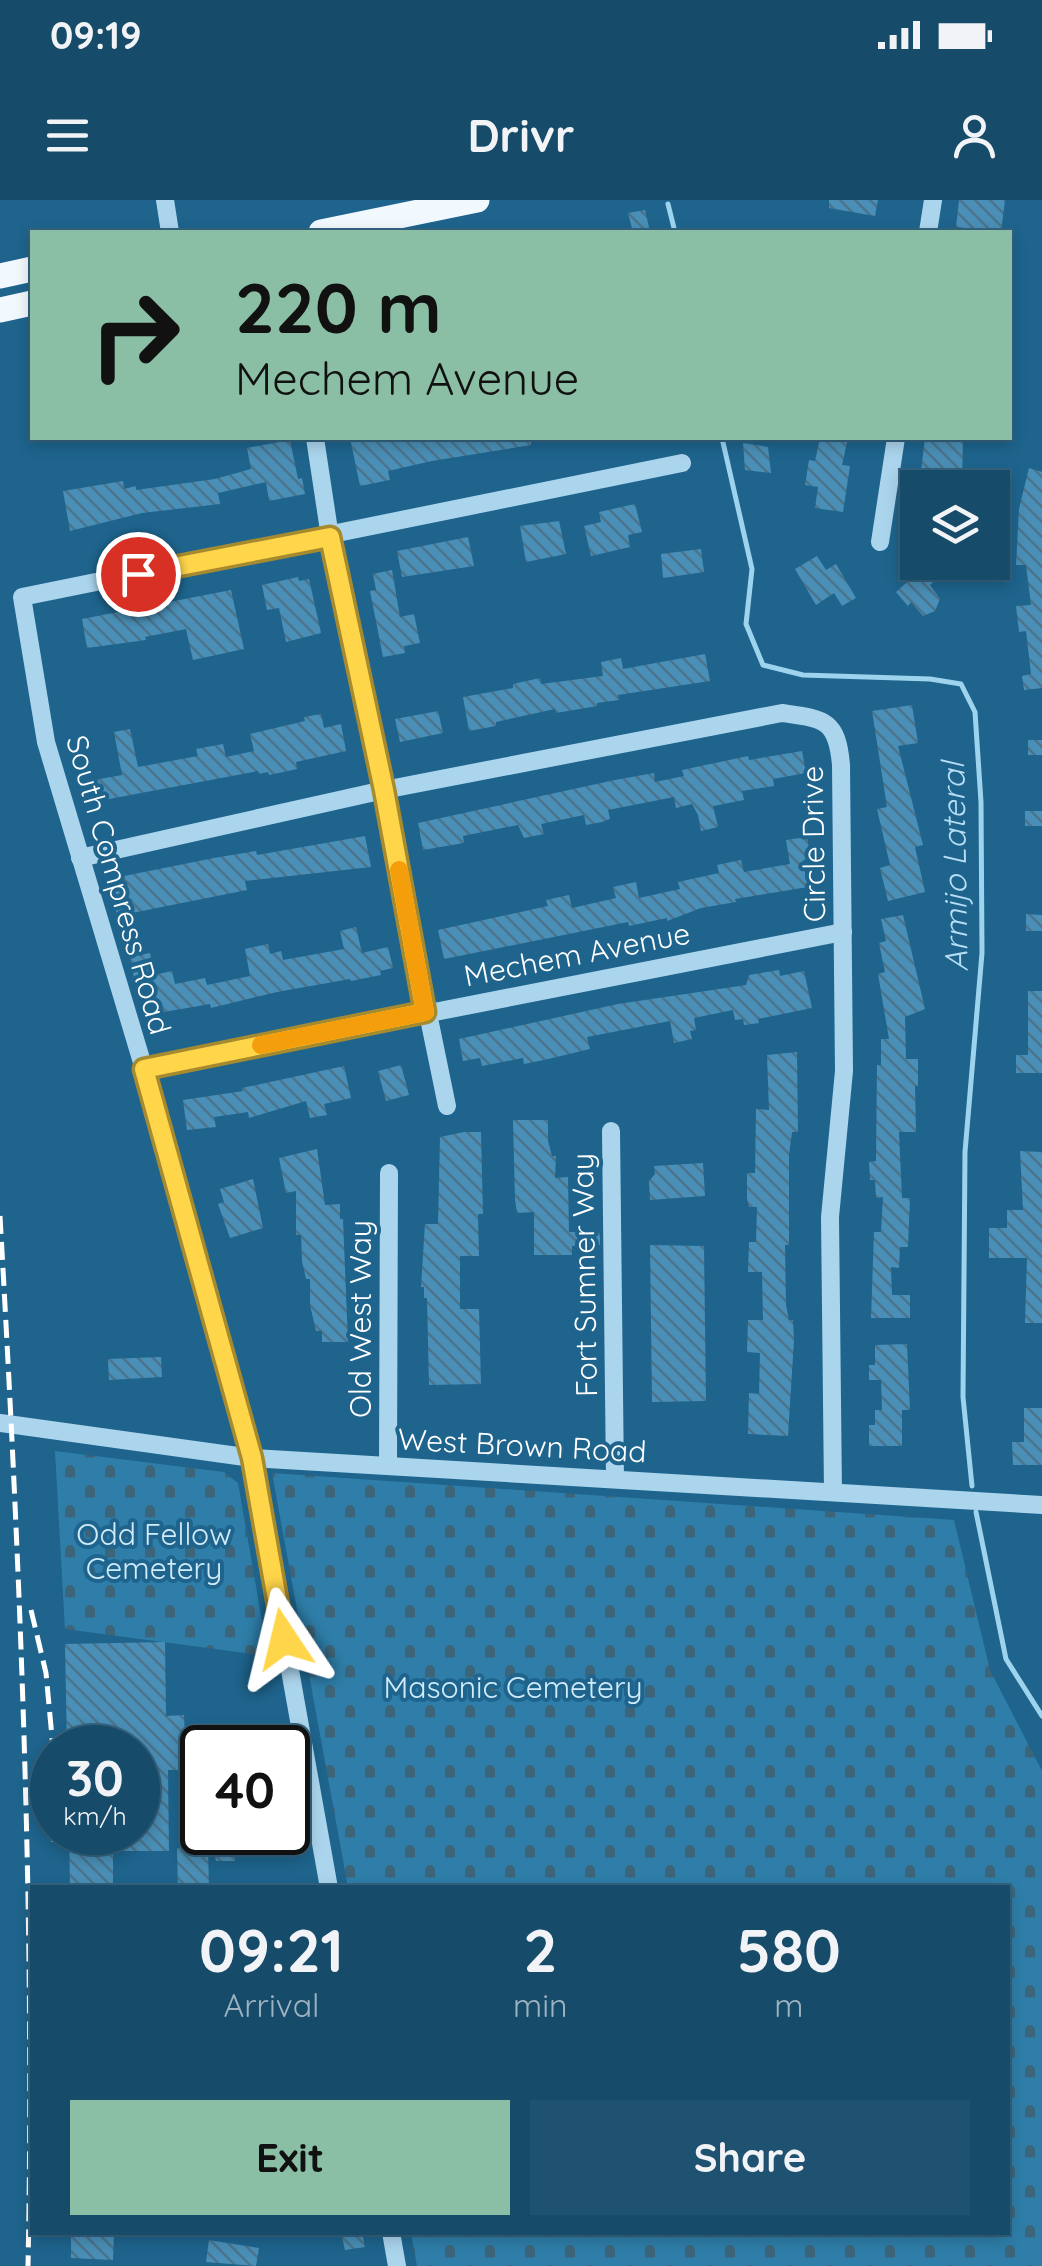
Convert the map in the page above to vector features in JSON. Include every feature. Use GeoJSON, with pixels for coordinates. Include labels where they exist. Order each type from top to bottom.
{"type":"FeatureCollection","features":[{"type":"Feature","properties":{"kind":"main road"},"geometry":{"type":"LineString","coordinates":[[331,230],[478,200]]}},
{"type":"Feature","properties":{"kind":"main road"},"geometry":{"type":"LineString","coordinates":[[0,276],[30,270]]}},
{"type":"Feature","properties":{"kind":"main road"},"geometry":{"type":"LineString","coordinates":[[0,310],[30,303]]}},
{"type":"Feature","properties":{"kind":"street"},"geometry":{"type":"LineString","coordinates":[[165,200],[170,230]]}},
{"type":"Feature","properties":{"kind":"street"},"geometry":{"type":"LineString","coordinates":[[928,230],[933,200]]}},
{"type":"Feature","properties":{"kind":"street"},"geometry":{"type":"LineString","coordinates":[[315,440],[330,537],[446,1106]]}},
{"type":"Feature","properties":{"kind":"street"},"geometry":{"type":"LineString","coordinates":[[880,542],[896,440]]}},
{"type":"Feature","properties":{"kind":"street"},"geometry":{"type":"LineString","coordinates":[[330,537],[682,463]]}},
{"type":"Feature","properties":{"kind":"street","name":"South Compress Road"},"geometry":{"type":"LineString","coordinates":[[328,1885],[252,1458],[144,1069],[46,742],[22,597],[330,537]]}},
{"type":"Feature","properties":{"kind":"street","name":"Circle Drive"},"geometry":{"type":"LineString","coordinates":[[80,858],[384,790],[782,713],[816,718],[831,725],[839,742],[844,932],[844,1070],[830,1217],[833,1492]]}},
{"type":"Feature","properties":{"kind":"street","name":"Mechem Avenue"},"geometry":{"type":"LineString","coordinates":[[144,1069],[844,932]]}},
{"type":"Feature","properties":{"kind":"street","name":"Fort Sumner Way"},"geometry":{"type":"LineString","coordinates":[[611,1131],[615,1479]]}},
{"type":"Feature","properties":{"kind":"street","name":"Old West Way"},"geometry":{"type":"LineString","coordinates":[[388,1466],[389,1173]]}},
{"type":"Feature","properties":{"kind":"street","name":"West Brown Road"},"geometry":{"type":"LineString","coordinates":[[0,1423],[252,1458],[1042,1506]]}},
{"type":"Feature","properties":{"kind":"street"},"geometry":{"type":"LineString","coordinates":[[393,2235],[398,2266]]}},
{"type":"Feature","properties":{"kind":"green space","name":"Odd Fellow Cemetery"},"geometry":{"type":"Polygon","coordinates":[[[55,1451],[224,1472],[238,1483],[268,1656],[65,1629],[55,1451]]]}},
{"type":"Feature","properties":{"kind":"green space","name":"Masonic Cemetery"},"geometry":{"type":"Polygon","coordinates":[[[272,1473],[954,1520],[990,1670],[1042,1771],[1042,2266],[417,2266],[411,2235],[1010,2235],[1010,1885],[348,1885],[272,1473]]]}},
{"type":"Feature","properties":{"kind":"building"},"geometry":{"type":"Polygon","coordinates":[[[829,200],[878,200],[875,216],[829,208],[829,200]]]}},
{"type":"Feature","properties":{"kind":"building"},"geometry":{"type":"Polygon","coordinates":[[[959,200],[1005,200],[1001,230],[956,227],[959,200]]]}},
{"type":"Feature","properties":{"kind":"building"},"geometry":{"type":"Polygon","coordinates":[[[645,210],[650,230],[632,230],[628,213],[645,210]]]}},
{"type":"Feature","properties":{"kind":"building"},"geometry":{"type":"Polygon","coordinates":[[[290,440],[305,494],[269,501],[266,482],[218,493],[220,504],[142,513],[70,531],[63,491],[123,481],[124,489],[136,486],[136,490],[215,479],[251,469],[247,448],[290,440]]]}},
{"type":"Feature","properties":{"kind":"building"},"geometry":{"type":"Polygon","coordinates":[[[350,440],[531,440],[531,445],[388,471],[390,480],[360,486],[350,440]]]}},
{"type":"Feature","properties":{"kind":"building"},"geometry":{"type":"Polygon","coordinates":[[[820,440],[848,440],[842,465],[850,466],[843,512],[815,508],[818,487],[805,485],[809,460],[815,461],[820,440]]]}},
{"type":"Feature","properties":{"kind":"building"},"geometry":{"type":"Polygon","coordinates":[[[925,440],[963,440],[962,470],[921,470],[925,440]]]}},
{"type":"Feature","properties":{"kind":"building"},"geometry":{"type":"Polygon","coordinates":[[[743,443],[768,447],[771,473],[745,470],[743,443]]]}},
{"type":"Feature","properties":{"kind":"building"},"geometry":{"type":"Polygon","coordinates":[[[1029,468],[1042,472],[1042,688],[1024,690],[1022,676],[1031,674],[1026,631],[1019,632],[1016,606],[1031,605],[1026,565],[1016,565],[1019,509],[1029,468]]]}},
{"type":"Feature","properties":{"kind":"building"},"geometry":{"type":"Polygon","coordinates":[[[635,504],[642,532],[628,535],[630,547],[591,556],[584,526],[601,522],[599,512],[635,504]]]}},
{"type":"Feature","properties":{"kind":"building"},"geometry":{"type":"Polygon","coordinates":[[[559,521],[566,554],[526,562],[520,526],[559,521]]]}},
{"type":"Feature","properties":{"kind":"building"},"geometry":{"type":"Polygon","coordinates":[[[468,537],[474,566],[402,577],[397,551],[468,537]]]}},
{"type":"Feature","properties":{"kind":"building"},"geometry":{"type":"Polygon","coordinates":[[[701,549],[704,572],[663,578],[661,554],[701,549]]]}},
{"type":"Feature","properties":{"kind":"building"},"geometry":{"type":"Polygon","coordinates":[[[817,556],[826,570],[836,564],[856,598],[842,606],[834,593],[816,605],[795,569],[817,556]]]}},
{"type":"Feature","properties":{"kind":"building"},"geometry":{"type":"Polygon","coordinates":[[[392,570],[400,617],[414,614],[420,643],[404,646],[405,653],[383,657],[370,591],[376,590],[373,574],[392,570]]]}},
{"type":"Feature","properties":{"kind":"building"},"geometry":{"type":"Polygon","coordinates":[[[298,577],[299,581],[309,579],[321,633],[286,642],[279,608],[267,610],[262,585],[298,577]]]}},
{"type":"Feature","properties":{"kind":"building"},"geometry":{"type":"Polygon","coordinates":[[[910,580],[935,580],[930,585],[940,599],[935,611],[923,616],[896,592],[910,580]]]}},
{"type":"Feature","properties":{"kind":"building"},"geometry":{"type":"Polygon","coordinates":[[[231,590],[244,649],[193,660],[186,629],[145,637],[146,640],[87,648],[82,619],[231,590]]]}},
{"type":"Feature","properties":{"kind":"building"},"geometry":{"type":"Polygon","coordinates":[[[705,654],[710,681],[618,695],[619,700],[597,706],[556,713],[555,709],[469,731],[463,697],[513,688],[513,684],[540,678],[541,684],[603,676],[601,662],[621,658],[623,669],[705,654]]]}},
{"type":"Feature","properties":{"kind":"building"},"geometry":{"type":"Polygon","coordinates":[[[912,705],[918,743],[898,746],[923,845],[915,847],[925,892],[888,901],[880,868],[890,865],[877,809],[887,807],[872,711],[912,705]]]}},
{"type":"Feature","properties":{"kind":"building"},"geometry":{"type":"Polygon","coordinates":[[[438,711],[443,733],[400,742],[395,719],[438,711]]]}},
{"type":"Feature","properties":{"kind":"building"},"geometry":{"type":"Polygon","coordinates":[[[321,714],[324,728],[341,724],[346,751],[296,762],[297,769],[269,775],[258,771],[93,802],[89,781],[122,775],[114,732],[130,729],[138,767],[198,756],[196,749],[223,744],[226,757],[254,751],[250,734],[321,714]]]}},
{"type":"Feature","properties":{"kind":"building"},"geometry":{"type":"Polygon","coordinates":[[[1028,740],[1042,740],[1042,755],[1028,755],[1028,740]]]}},
{"type":"Feature","properties":{"kind":"building"},"geometry":{"type":"Polygon","coordinates":[[[802,751],[806,773],[773,779],[774,786],[742,791],[744,800],[713,806],[718,827],[701,831],[692,804],[676,808],[674,797],[608,810],[610,819],[602,822],[586,825],[584,815],[541,824],[544,834],[524,838],[518,825],[463,836],[464,843],[423,850],[418,823],[615,780],[654,773],[655,782],[684,776],[682,770],[748,756],[749,760],[802,751]]]}},
{"type":"Feature","properties":{"kind":"building"},"geometry":{"type":"Polygon","coordinates":[[[1025,811],[1042,811],[1042,826],[1025,826],[1025,811]]]}},
{"type":"Feature","properties":{"kind":"building"},"geometry":{"type":"Polygon","coordinates":[[[365,836],[371,867],[245,881],[247,890],[117,916],[109,879],[214,858],[256,851],[257,855],[365,836]]]}},
{"type":"Feature","properties":{"kind":"building"},"geometry":{"type":"Polygon","coordinates":[[[807,837],[811,859],[803,860],[808,887],[735,899],[736,902],[701,908],[667,921],[629,926],[628,922],[444,959],[438,930],[548,906],[546,900],[569,895],[572,908],[616,898],[613,887],[636,882],[639,898],[680,889],[678,882],[719,873],[717,865],[741,860],[744,872],[790,864],[786,840],[807,837]]]}},
{"type":"Feature","properties":{"kind":"building"},"geometry":{"type":"Polygon","coordinates":[[[1026,914],[1042,915],[1042,931],[1026,931],[1026,914]]]}},
{"type":"Feature","properties":{"kind":"building"},"geometry":{"type":"Polygon","coordinates":[[[903,915],[925,1009],[905,1017],[906,1059],[918,1059],[916,1132],[899,1132],[902,1198],[910,1198],[908,1247],[900,1247],[899,1268],[891,1267],[892,1295],[910,1295],[910,1318],[871,1318],[874,1232],[881,1232],[883,1197],[876,1198],[869,1162],[876,1161],[881,1039],[889,1039],[878,974],[885,972],[879,943],[886,941],[881,919],[903,915]]]}},
{"type":"Feature","properties":{"kind":"building"},"geometry":{"type":"Polygon","coordinates":[[[356,927],[362,953],[388,947],[393,968],[380,971],[381,975],[277,992],[211,1008],[210,1004],[158,1013],[149,976],[172,971],[175,984],[205,978],[207,985],[250,976],[245,949],[268,944],[270,954],[281,951],[283,960],[344,949],[340,931],[356,927]]]}},
{"type":"Feature","properties":{"kind":"building"},"geometry":{"type":"Polygon","coordinates":[[[150,953],[154,974],[134,978],[130,957],[150,953]]]}},
{"type":"Feature","properties":{"kind":"building"},"geometry":{"type":"Polygon","coordinates":[[[779,970],[780,976],[804,971],[812,1008],[744,1025],[743,1019],[735,1020],[733,1010],[694,1018],[696,1030],[690,1031],[692,1039],[674,1043],[670,1021],[587,1037],[590,1049],[524,1064],[523,1058],[482,1066],[480,1058],[463,1061],[459,1039],[618,1004],[746,985],[749,975],[779,970]]]}},
{"type":"Feature","properties":{"kind":"building"},"geometry":{"type":"Polygon","coordinates":[[[1028,991],[1042,991],[1042,1073],[1016,1073],[1016,1055],[1028,1055],[1028,991]]]}},
{"type":"Feature","properties":{"kind":"building"},"geometry":{"type":"Polygon","coordinates":[[[797,1052],[798,1132],[792,1132],[789,1155],[789,1245],[785,1245],[786,1305],[789,1320],[793,1320],[794,1340],[788,1436],[748,1434],[749,1393],[759,1394],[760,1353],[747,1352],[748,1320],[763,1320],[762,1272],[748,1272],[749,1242],[756,1242],[757,1207],[749,1207],[747,1173],[755,1173],[756,1109],[769,1110],[767,1055],[797,1052]]]}},
{"type":"Feature","properties":{"kind":"building"},"geometry":{"type":"Polygon","coordinates":[[[401,1065],[409,1095],[386,1101],[378,1071],[401,1065]]]}},
{"type":"Feature","properties":{"kind":"building"},"geometry":{"type":"Polygon","coordinates":[[[344,1066],[351,1098],[324,1104],[327,1115],[310,1118],[306,1101],[249,1118],[248,1112],[214,1117],[216,1127],[187,1130],[183,1100],[243,1091],[242,1088],[344,1066]]]}},
{"type":"Feature","properties":{"kind":"building"},"geometry":{"type":"Polygon","coordinates":[[[513,1120],[548,1120],[548,1141],[552,1156],[556,1156],[555,1178],[568,1177],[569,1232],[600,1233],[600,1245],[572,1246],[572,1255],[534,1255],[534,1212],[517,1213],[513,1120]]]}},
{"type":"Feature","properties":{"kind":"building"},"geometry":{"type":"Polygon","coordinates":[[[481,1132],[483,1214],[478,1214],[479,1256],[460,1256],[460,1309],[479,1309],[481,1384],[429,1385],[427,1298],[421,1287],[425,1224],[438,1224],[440,1137],[481,1132]]]}},
{"type":"Feature","properties":{"kind":"building"},"geometry":{"type":"Polygon","coordinates":[[[317,1149],[325,1205],[340,1204],[343,1219],[348,1342],[322,1342],[322,1331],[316,1331],[310,1279],[306,1279],[302,1261],[301,1235],[296,1235],[296,1191],[286,1193],[279,1158],[317,1149]]]}},
{"type":"Feature","properties":{"kind":"building"},"geometry":{"type":"Polygon","coordinates":[[[1020,1151],[1042,1152],[1042,1323],[1025,1323],[1027,1258],[989,1258],[989,1228],[1007,1228],[1007,1210],[1023,1210],[1020,1151]]]}},
{"type":"Feature","properties":{"kind":"building"},"geometry":{"type":"Polygon","coordinates":[[[703,1163],[705,1196],[650,1200],[649,1181],[655,1174],[654,1166],[703,1163]]]}},
{"type":"Feature","properties":{"kind":"building"},"geometry":{"type":"Polygon","coordinates":[[[253,1179],[263,1228],[230,1238],[218,1204],[224,1202],[220,1189],[253,1179]]]}},
{"type":"Feature","properties":{"kind":"building"},"geometry":{"type":"Polygon","coordinates":[[[650,1245],[704,1246],[706,1401],[652,1402],[650,1245]]]}},
{"type":"Feature","properties":{"kind":"building"},"geometry":{"type":"Polygon","coordinates":[[[907,1344],[910,1410],[902,1410],[902,1446],[869,1446],[869,1425],[875,1425],[875,1410],[882,1410],[881,1380],[869,1380],[869,1365],[875,1365],[875,1345],[907,1344]]]}},
{"type":"Feature","properties":{"kind":"building"},"geometry":{"type":"Polygon","coordinates":[[[161,1357],[162,1377],[109,1380],[108,1359],[161,1357]]]}},
{"type":"Feature","properties":{"kind":"building"},"geometry":{"type":"Polygon","coordinates":[[[1024,1408],[1042,1408],[1042,1465],[1013,1465],[1012,1442],[1024,1442],[1024,1408]]]}},
{"type":"Feature","properties":{"kind":"building"},"geometry":{"type":"Polygon","coordinates":[[[165,1642],[166,1716],[184,1715],[184,1725],[180,1725],[180,1770],[168,1770],[169,1851],[160,1851],[160,1725],[67,1725],[65,1644],[165,1642]]]}},
{"type":"Feature","properties":{"kind":"building"},"geometry":{"type":"Polygon","coordinates":[[[177,1848],[180,1855],[208,1855],[209,1885],[178,1885],[177,1848]]]}},
{"type":"Feature","properties":{"kind":"building"},"geometry":{"type":"Polygon","coordinates":[[[69,1855],[113,1855],[113,1885],[70,1885],[69,1855]]]}},
{"type":"Feature","properties":{"kind":"building"},"geometry":{"type":"Polygon","coordinates":[[[215,1855],[235,1855],[235,1861],[216,1861],[215,1855]]]}},
{"type":"Feature","properties":{"kind":"building"},"geometry":{"type":"Polygon","coordinates":[[[71,2235],[114,2235],[113,2260],[71,2258],[71,2235]]]}},
{"type":"Feature","properties":{"kind":"building"},"geometry":{"type":"Polygon","coordinates":[[[342,2235],[363,2235],[365,2247],[345,2250],[342,2235]]]}},
{"type":"Feature","properties":{"kind":"building"},"geometry":{"type":"Polygon","coordinates":[[[209,2240],[259,2248],[256,2266],[206,2262],[209,2240]]]}},
{"type":"Feature","properties":{"kind":"waterway","name":"Armijo Lateral"},"geometry":{"type":"LineString","coordinates":[[668,204],[674,230]]}},
{"type":"Feature","properties":{"kind":"waterway","name":"Armijo Lateral"},"geometry":{"type":"LineString","coordinates":[[722,440],[752,569],[746,624],[763,665],[803,675],[930,679],[961,684],[975,712],[981,802],[982,953],[965,1152],[963,1397],[972,1486]]}},
{"type":"Feature","properties":{"kind":"waterway","name":"Armijo Lateral"},"geometry":{"type":"LineString","coordinates":[[976,1512],[1006,1659],[1042,1716]]}},
{"type":"Feature","properties":{"kind":"railway"},"geometry":{"type":"LineString","coordinates":[[0,1216],[24,1741],[30,2134],[28,2266]]}},
{"type":"Feature","properties":{"kind":"railway"},"geometry":{"type":"LineString","coordinates":[[31,1610],[46,1673],[51,1725]]}},
{"type":"Feature","properties":{"kind":"slow traffic"},"geometry":{"type":"LineString","coordinates":[[261,1045],[425,1012],[399,870]]}},
{"type":"Feature","properties":{"kind":"route"},"geometry":{"type":"LineString","coordinates":[[138,574],[330,537],[384,790],[425,1012],[144,1069],[252,1458],[284,1639]]}}]}
